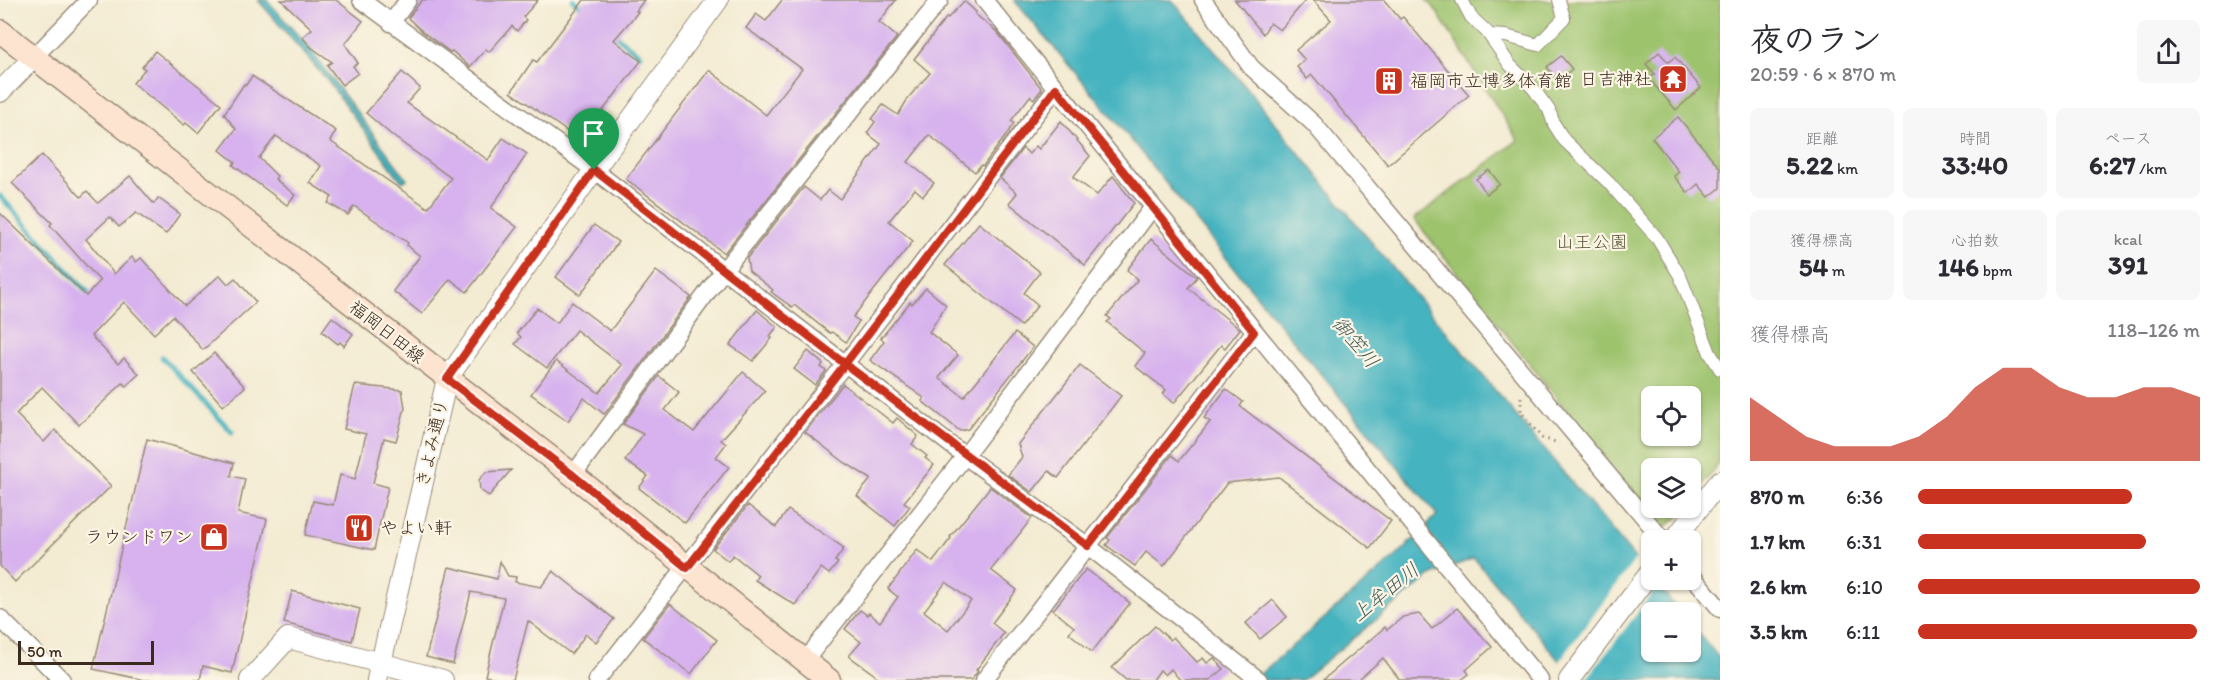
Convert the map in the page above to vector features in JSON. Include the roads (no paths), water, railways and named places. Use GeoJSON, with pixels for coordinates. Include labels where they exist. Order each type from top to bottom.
{"type":"FeatureCollection","features":[{"type":"Feature","properties":{"kind":"main road","name":"福岡日田線"},"geometry":{"type":"LineString","coordinates":[[0,32],[573,475],[829,680]]}},
{"type":"Feature","properties":{"kind":"street"},"geometry":{"type":"LineString","coordinates":[[0,92],[89,0]]}},
{"type":"Feature","properties":{"kind":"street"},"geometry":{"type":"LineString","coordinates":[[361,0],[594,170],[965,456],[1088,546],[1248,676]]}},
{"type":"Feature","properties":{"kind":"street"},"geometry":{"type":"LineString","coordinates":[[391,23],[408,0]]}},
{"type":"Feature","properties":{"kind":"street","name":"きよみ通り"},"geometry":{"type":"LineString","coordinates":[[379,672],[447,379],[594,170],[718,0]]}},
{"type":"Feature","properties":{"kind":"street"},"geometry":{"type":"LineString","coordinates":[[573,475],[723,271],[940,0]]}},
{"type":"Feature","properties":{"kind":"street"},"geometry":{"type":"LineString","coordinates":[[984,0],[1458,583],[1540,680]]}},
{"type":"Feature","properties":{"kind":"street"},"geometry":{"type":"LineString","coordinates":[[1203,0],[1251,66],[1314,124],[1655,530]]}},
{"type":"Feature","properties":{"kind":"street"},"geometry":{"type":"LineString","coordinates":[[1462,0],[1472,17],[1489,35],[1510,65],[1533,88],[1549,110],[1564,140],[1609,183],[1657,238],[1680,276],[1710,354],[1720,369]]}},
{"type":"Feature","properties":{"kind":"street"},"geometry":{"type":"LineString","coordinates":[[1489,35],[1506,36],[1538,45],[1564,18],[1559,0]]}},
{"type":"Feature","properties":{"kind":"street"},"geometry":{"type":"LineString","coordinates":[[597,680],[687,568],[1056,88]]}},
{"type":"Feature","properties":{"kind":"street"},"geometry":{"type":"LineString","coordinates":[[804,662],[965,456],[1153,207]]}},
{"type":"Feature","properties":{"kind":"street"},"geometry":{"type":"LineString","coordinates":[[984,680],[1254,332]]}},
{"type":"Feature","properties":{"kind":"street"},"geometry":{"type":"LineString","coordinates":[[1682,530],[1720,481]]}},
{"type":"Feature","properties":{"kind":"street"},"geometry":{"type":"LineString","coordinates":[[1569,680],[1641,585]]}},
{"type":"Feature","properties":{"kind":"street"},"geometry":{"type":"LineString","coordinates":[[1701,586],[1720,609]]}},
{"type":"Feature","properties":{"kind":"street"},"geometry":{"type":"LineString","coordinates":[[0,618],[62,680]]}},
{"type":"Feature","properties":{"kind":"street"},"geometry":{"type":"LineString","coordinates":[[250,680],[288,638],[379,672],[443,680]]}},
{"type":"Feature","properties":{"kind":"water"},"geometry":{"type":"Polygon","coordinates":[[[258,0],[267,0],[309,48],[407,179],[402,182],[327,80],[258,0]]]}},
{"type":"Feature","properties":{"kind":"water"},"geometry":{"type":"Polygon","coordinates":[[[1014,0],[1172,0],[1641,565],[1641,590],[1662,590],[1672,602],[1641,602],[1641,662],[1701,662],[1701,636],[1720,659],[1720,680],[1575,680],[1474,558],[1430,576],[1302,680],[1253,680],[1408,546],[1408,543],[1418,539],[1429,530],[1427,525],[1437,515],[1014,0]]]}},
{"type":"Feature","properties":{"kind":"waterway"},"geometry":{"type":"LineString","coordinates":[[573,0],[583,9]]}},
{"type":"Feature","properties":{"kind":"waterway"},"geometry":{"type":"LineString","coordinates":[[614,34],[640,55]]}},
{"type":"Feature","properties":{"kind":"waterway"},"geometry":{"type":"LineString","coordinates":[[0,196],[92,297]]}},
{"type":"Feature","properties":{"kind":"waterway"},"geometry":{"type":"LineString","coordinates":[[162,357],[232,432]]}},
{"type":"Feature","properties":{"kind":"place","name":"日吉神社"},"geometry":{"type":"Point","coordinates":[1673,79]}},
{"type":"Feature","properties":{"kind":"place","name":"福岡市立博多体育館"},"geometry":{"type":"Point","coordinates":[1389,81]}},
{"type":"Feature","properties":{"kind":"place","name":"やよい軒"},"geometry":{"type":"Point","coordinates":[359,528]}},
{"type":"Feature","properties":{"kind":"place","name":"ラウンドワン"},"geometry":{"type":"Point","coordinates":[214,537]}},
{"type":"Feature","properties":{"kind":"park label","name":"山王公園"},"geometry":{"type":"Point","coordinates":[1592,242]}},
{"type":"Feature","properties":{"kind":"water label","name":"御笠川"},"geometry":{"type":"Point","coordinates":[1356,342]}},
{"type":"Feature","properties":{"kind":"water label","name":"上牟田川"},"geometry":{"type":"Point","coordinates":[1385,592]}}]}
